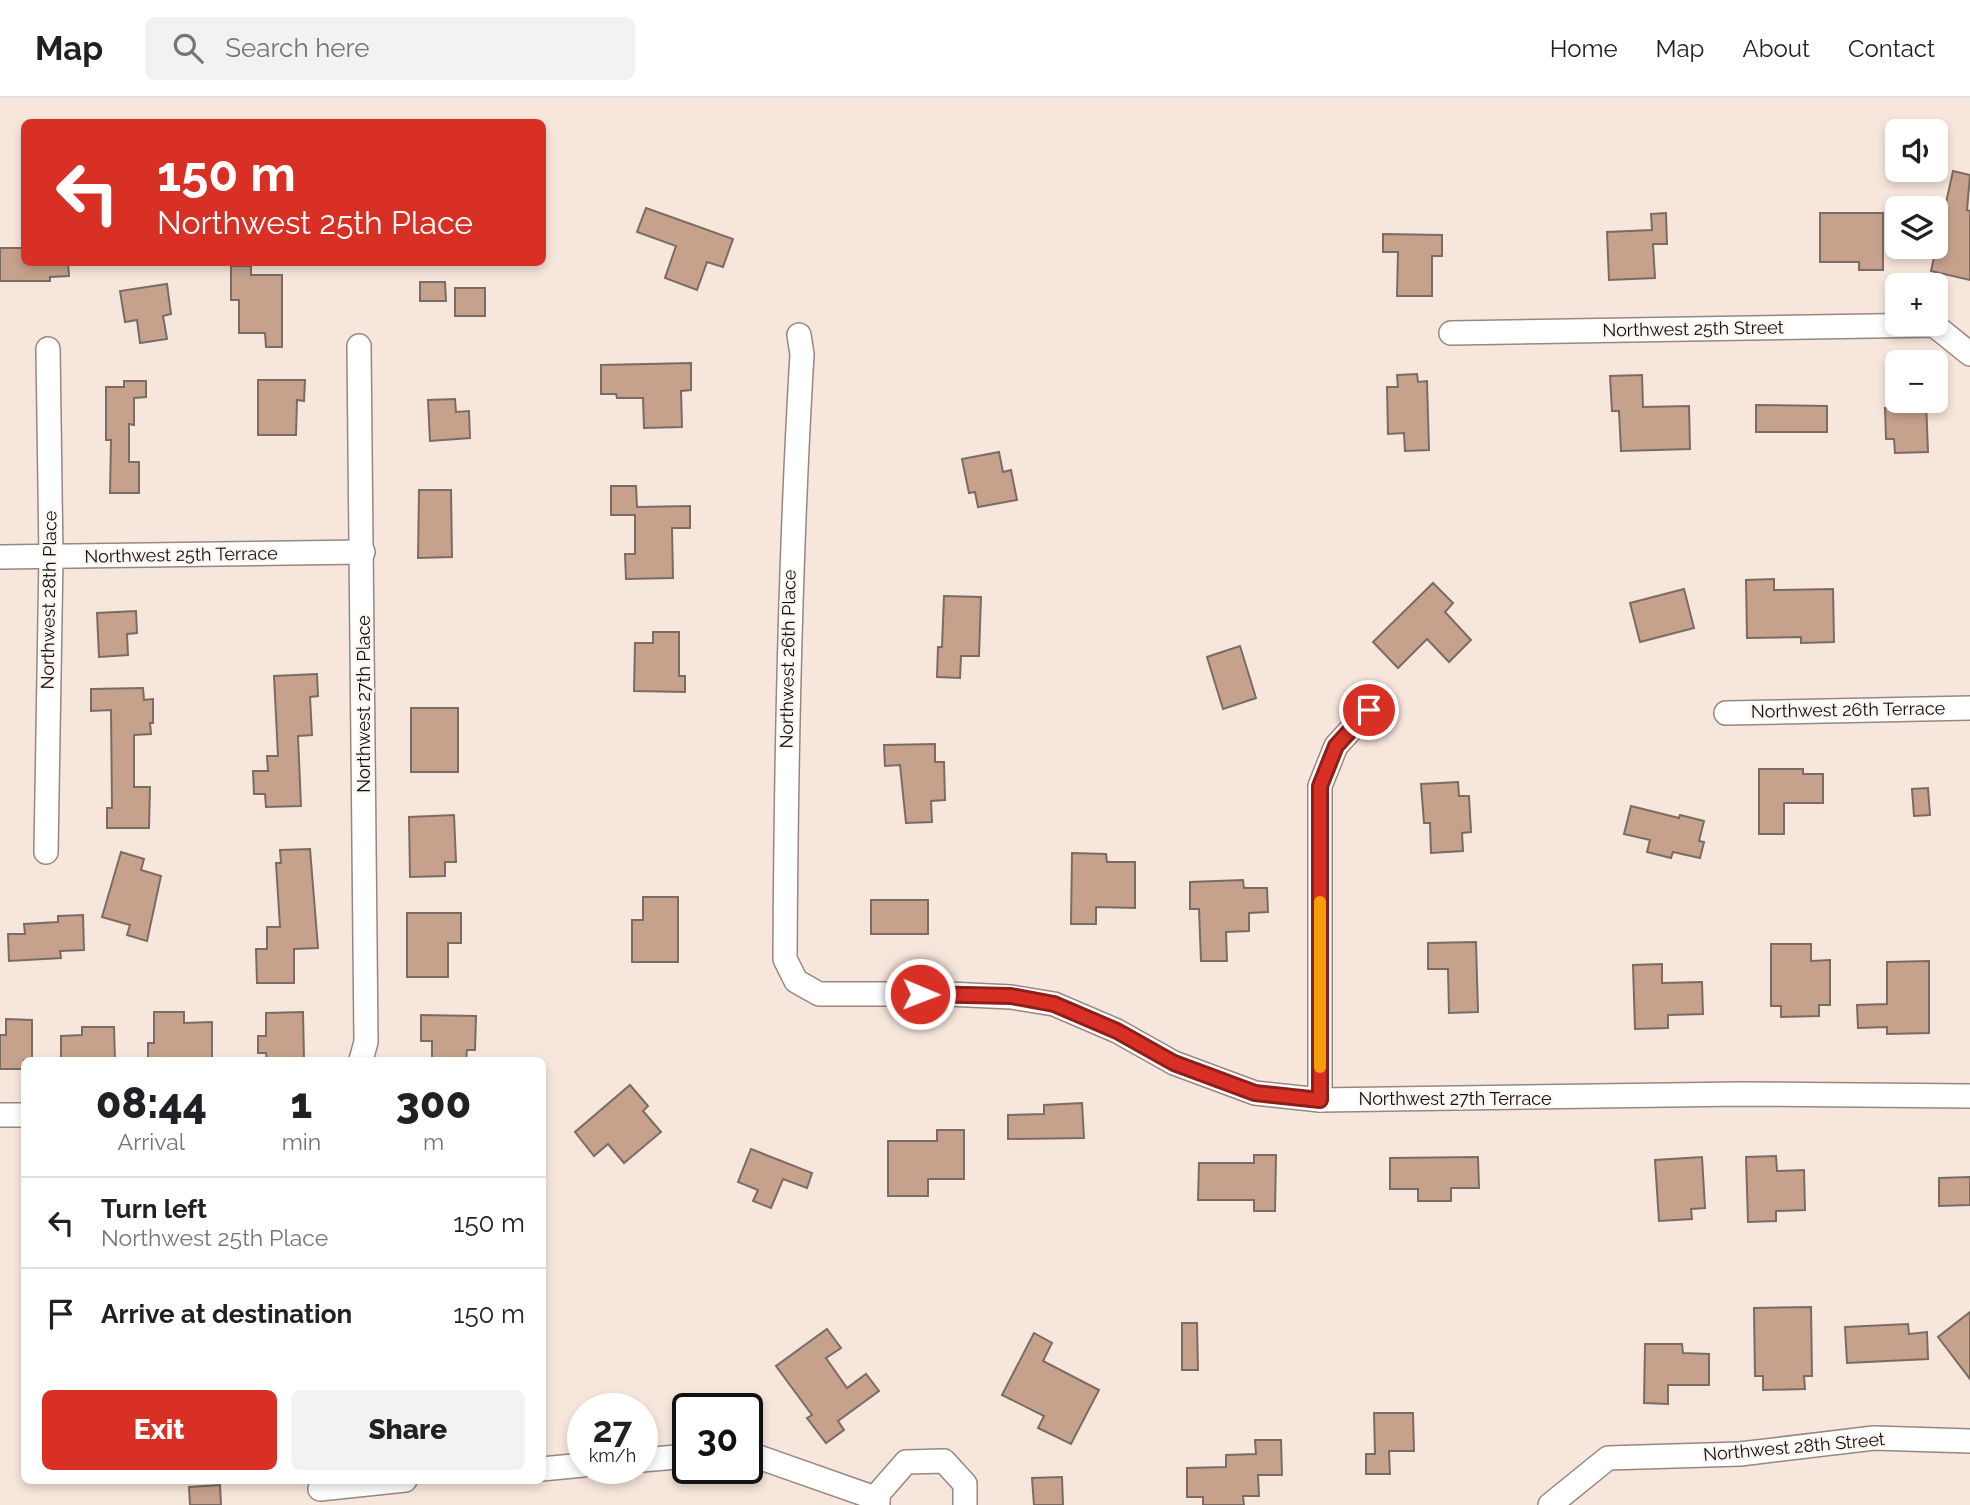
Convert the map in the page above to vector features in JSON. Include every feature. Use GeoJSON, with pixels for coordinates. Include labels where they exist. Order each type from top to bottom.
{"type":"FeatureCollection","features":[{"type":"Feature","properties":{"kind":"street","name":"Northwest 25th Street"},"geometry":{"type":"LineString","coordinates":[[1451,333],[1885,326]]}},
{"type":"Feature","properties":{"kind":"street","name":"Northwest 26th Place"},"geometry":{"type":"LineString","coordinates":[[796,981],[785,959],[786,739],[791,535],[802,354],[799,335]]}},
{"type":"Feature","properties":{"kind":"street"},"geometry":{"type":"LineString","coordinates":[[1948,336],[1970,354]]}},
{"type":"Feature","properties":{"kind":"street","name":"Northwest 27th Place"},"geometry":{"type":"LineString","coordinates":[[359,346],[366,1042],[362,1057]]}},
{"type":"Feature","properties":{"kind":"street","name":"Northwest 28th Place"},"geometry":{"type":"LineString","coordinates":[[46,852],[51,557],[48,349]]}},
{"type":"Feature","properties":{"kind":"street","name":"Northwest 25th Terrace"},"geometry":{"type":"LineString","coordinates":[[0,558],[363,551]]}},
{"type":"Feature","properties":{"kind":"street","name":"Northwest 26th Terrace"},"geometry":{"type":"LineString","coordinates":[[1726,713],[1970,708]]}},
{"type":"Feature","properties":{"kind":"street"},"geometry":{"type":"LineString","coordinates":[[1320,1100],[1320,786],[1336,746],[1369,710]]}},
{"type":"Feature","properties":{"kind":"street","name":"Northwest 27th Terrace"},"geometry":{"type":"LineString","coordinates":[[796,981],[819,995],[860,993],[1011,996],[1054,1004],[1117,1031],[1174,1063],[1255,1093],[1320,1100],[1740,1094],[1970,1096]]}},
{"type":"Feature","properties":{"kind":"street"},"geometry":{"type":"LineString","coordinates":[[0,1115],[21,1115]]}},
{"type":"Feature","properties":{"kind":"street","name":"Northwest 28th Street"},"geometry":{"type":"LineString","coordinates":[[1550,1505],[1608,1458],[1740,1454],[1874,1438],[1970,1441]]}},
{"type":"Feature","properties":{"kind":"street"},"geometry":{"type":"LineString","coordinates":[[763,1459],[878,1502],[878,1494],[906,1462],[944,1461],[965,1484],[965,1505]]}},
{"type":"Feature","properties":{"kind":"street"},"geometry":{"type":"LineString","coordinates":[[546,1469],[567,1467]]}},
{"type":"Feature","properties":{"kind":"street"},"geometry":{"type":"LineString","coordinates":[[320,1491],[374,1484]]}},
{"type":"Feature","properties":{"kind":"building"},"geometry":{"type":"Polygon","coordinates":[[[1953,171],[1970,175],[1967,210],[1970,211],[1970,280],[1931,271],[1934,259],[1948,259],[1948,196],[1953,171]]]}},
{"type":"Feature","properties":{"kind":"building"},"geometry":{"type":"Polygon","coordinates":[[[646,208],[733,239],[723,267],[707,262],[697,290],[665,278],[676,246],[637,232],[646,208]]]}},
{"type":"Feature","properties":{"kind":"building"},"geometry":{"type":"Polygon","coordinates":[[[1666,213],[1667,244],[1653,244],[1655,278],[1609,280],[1607,232],[1652,230],[1651,214],[1666,213]]]}},
{"type":"Feature","properties":{"kind":"building"},"geometry":{"type":"Polygon","coordinates":[[[1820,213],[1883,213],[1883,270],[1859,270],[1859,262],[1820,262],[1820,213]]]}},
{"type":"Feature","properties":{"kind":"building"},"geometry":{"type":"Polygon","coordinates":[[[1383,234],[1442,235],[1442,256],[1432,256],[1432,296],[1397,296],[1398,252],[1383,252],[1383,234]]]}},
{"type":"Feature","properties":{"kind":"building"},"geometry":{"type":"Polygon","coordinates":[[[0,248],[21,248],[21,266],[68,266],[69,276],[50,277],[50,281],[0,281],[0,248]]]}},
{"type":"Feature","properties":{"kind":"building"},"geometry":{"type":"Polygon","coordinates":[[[231,266],[251,266],[251,275],[282,275],[282,347],[266,347],[265,333],[239,333],[239,300],[231,300],[231,266]]]}},
{"type":"Feature","properties":{"kind":"building"},"geometry":{"type":"Polygon","coordinates":[[[420,282],[445,282],[446,301],[420,301],[420,282]]]}},
{"type":"Feature","properties":{"kind":"building"},"geometry":{"type":"Polygon","coordinates":[[[167,284],[171,314],[163,316],[167,339],[140,343],[137,320],[125,322],[120,291],[167,284]]]}},
{"type":"Feature","properties":{"kind":"building"},"geometry":{"type":"Polygon","coordinates":[[[455,288],[485,288],[485,316],[455,316],[455,288]]]}},
{"type":"Feature","properties":{"kind":"building"},"geometry":{"type":"Polygon","coordinates":[[[691,363],[691,390],[681,391],[682,427],[644,428],[643,398],[617,398],[616,394],[601,394],[601,365],[691,363]]]}},
{"type":"Feature","properties":{"kind":"building"},"geometry":{"type":"Polygon","coordinates":[[[1417,374],[1418,382],[1427,381],[1429,450],[1405,451],[1404,433],[1388,434],[1387,387],[1398,387],[1397,375],[1417,374]]]}},
{"type":"Feature","properties":{"kind":"building"},"geometry":{"type":"Polygon","coordinates":[[[1642,375],[1643,407],[1689,406],[1690,449],[1621,451],[1619,411],[1612,411],[1610,376],[1642,375]]]}},
{"type":"Feature","properties":{"kind":"building"},"geometry":{"type":"Polygon","coordinates":[[[258,380],[305,380],[304,401],[297,400],[296,435],[258,435],[258,380]]]}},
{"type":"Feature","properties":{"kind":"building"},"geometry":{"type":"Polygon","coordinates":[[[124,381],[146,381],[146,397],[134,398],[134,425],[129,424],[129,462],[139,462],[139,493],[110,493],[111,440],[106,440],[106,387],[124,387],[124,381]]]}},
{"type":"Feature","properties":{"kind":"building"},"geometry":{"type":"Polygon","coordinates":[[[455,399],[456,412],[469,411],[470,438],[430,441],[428,400],[455,399]]]}},
{"type":"Feature","properties":{"kind":"building"},"geometry":{"type":"Polygon","coordinates":[[[1756,405],[1827,406],[1827,432],[1756,432],[1756,405]]]}},
{"type":"Feature","properties":{"kind":"building"},"geometry":{"type":"Polygon","coordinates":[[[1885,413],[1926,413],[1928,452],[1895,453],[1894,439],[1886,439],[1885,413]]]}},
{"type":"Feature","properties":{"kind":"building"},"geometry":{"type":"Polygon","coordinates":[[[999,452],[1003,472],[1011,470],[1017,500],[978,507],[975,492],[969,493],[962,459],[999,452]]]}},
{"type":"Feature","properties":{"kind":"building"},"geometry":{"type":"Polygon","coordinates":[[[611,486],[636,486],[637,507],[690,506],[690,528],[672,528],[673,578],[626,579],[625,554],[635,554],[635,515],[611,515],[611,486]]]}},
{"type":"Feature","properties":{"kind":"building"},"geometry":{"type":"Polygon","coordinates":[[[419,490],[451,490],[452,557],[418,558],[419,490]]]}},
{"type":"Feature","properties":{"kind":"building"},"geometry":{"type":"Polygon","coordinates":[[[1774,579],[1774,590],[1833,589],[1834,642],[1801,643],[1801,637],[1747,638],[1746,580],[1774,579]]]}},
{"type":"Feature","properties":{"kind":"building"},"geometry":{"type":"Polygon","coordinates":[[[1433,583],[1453,603],[1445,612],[1471,640],[1449,662],[1427,639],[1398,668],[1373,642],[1433,583]]]}},
{"type":"Feature","properties":{"kind":"building"},"geometry":{"type":"Polygon","coordinates":[[[1684,589],[1694,628],[1640,642],[1630,603],[1684,589]]]}},
{"type":"Feature","properties":{"kind":"building"},"geometry":{"type":"Polygon","coordinates":[[[944,596],[981,597],[979,656],[961,656],[960,678],[937,677],[938,647],[942,647],[944,596]]]}},
{"type":"Feature","properties":{"kind":"building"},"geometry":{"type":"Polygon","coordinates":[[[136,611],[137,633],[127,634],[128,655],[99,657],[97,613],[136,611]]]}},
{"type":"Feature","properties":{"kind":"building"},"geometry":{"type":"Polygon","coordinates":[[[653,632],[679,632],[679,676],[685,676],[685,692],[634,691],[635,643],[653,643],[653,632]]]}},
{"type":"Feature","properties":{"kind":"building"},"geometry":{"type":"Polygon","coordinates":[[[1240,646],[1256,698],[1223,709],[1207,657],[1240,646]]]}},
{"type":"Feature","properties":{"kind":"building"},"geometry":{"type":"Polygon","coordinates":[[[317,674],[318,696],[310,697],[312,735],[298,736],[301,806],[266,807],[265,794],[254,794],[253,771],[268,771],[267,756],[278,756],[274,676],[317,674]]]}},
{"type":"Feature","properties":{"kind":"building"},"geometry":{"type":"Polygon","coordinates":[[[143,688],[144,700],[153,699],[153,723],[150,723],[151,734],[134,735],[134,787],[150,787],[149,828],[107,828],[107,808],[112,808],[111,710],[91,711],[91,689],[143,688]]]}},
{"type":"Feature","properties":{"kind":"building"},"geometry":{"type":"Polygon","coordinates":[[[411,708],[458,708],[458,772],[411,772],[411,708]]]}},
{"type":"Feature","properties":{"kind":"building"},"geometry":{"type":"Polygon","coordinates":[[[935,744],[935,762],[944,762],[945,800],[931,801],[932,822],[906,823],[900,765],[885,766],[884,745],[935,744]]]}},
{"type":"Feature","properties":{"kind":"building"},"geometry":{"type":"Polygon","coordinates":[[[1759,769],[1803,769],[1803,774],[1823,774],[1823,803],[1784,803],[1784,834],[1759,834],[1759,769]]]}},
{"type":"Feature","properties":{"kind":"building"},"geometry":{"type":"Polygon","coordinates":[[[1458,782],[1459,796],[1469,796],[1471,832],[1462,833],[1463,851],[1431,853],[1430,823],[1424,823],[1421,784],[1458,782]]]}},
{"type":"Feature","properties":{"kind":"building"},"geometry":{"type":"Polygon","coordinates":[[[1928,788],[1930,815],[1914,816],[1912,789],[1928,788]]]}},
{"type":"Feature","properties":{"kind":"building"},"geometry":{"type":"Polygon","coordinates":[[[1631,806],[1704,821],[1699,841],[1704,842],[1700,858],[1673,852],[1671,858],[1647,852],[1650,840],[1624,834],[1631,806]]]}},
{"type":"Feature","properties":{"kind":"building"},"geometry":{"type":"Polygon","coordinates":[[[454,815],[456,862],[445,862],[445,876],[410,877],[409,817],[454,815]]]}},
{"type":"Feature","properties":{"kind":"building"},"geometry":{"type":"Polygon","coordinates":[[[310,849],[318,948],[294,949],[294,983],[257,983],[256,949],[267,949],[267,927],[280,927],[276,863],[281,863],[280,850],[310,849]]]}},
{"type":"Feature","properties":{"kind":"building"},"geometry":{"type":"Polygon","coordinates":[[[121,852],[144,859],[141,870],[161,876],[147,941],[127,935],[130,925],[102,917],[121,852]]]}},
{"type":"Feature","properties":{"kind":"building"},"geometry":{"type":"Polygon","coordinates":[[[1072,853],[1106,854],[1107,862],[1135,862],[1135,908],[1096,907],[1096,924],[1071,924],[1072,853]]]}},
{"type":"Feature","properties":{"kind":"building"},"geometry":{"type":"Polygon","coordinates":[[[1243,880],[1244,888],[1267,888],[1268,912],[1249,913],[1249,931],[1226,932],[1227,961],[1201,961],[1199,909],[1190,909],[1190,882],[1243,880]]]}},
{"type":"Feature","properties":{"kind":"building"},"geometry":{"type":"Polygon","coordinates":[[[643,897],[678,897],[678,962],[632,962],[632,920],[643,920],[643,897]]]}},
{"type":"Feature","properties":{"kind":"building"},"geometry":{"type":"Polygon","coordinates":[[[871,900],[928,900],[928,934],[871,934],[871,900]]]}},
{"type":"Feature","properties":{"kind":"building"},"geometry":{"type":"Polygon","coordinates":[[[407,913],[461,913],[461,943],[448,943],[448,977],[407,977],[407,913]]]}},
{"type":"Feature","properties":{"kind":"building"},"geometry":{"type":"Polygon","coordinates":[[[83,915],[84,950],[60,951],[61,958],[9,961],[8,934],[25,934],[24,924],[58,922],[58,916],[83,915]]]}},
{"type":"Feature","properties":{"kind":"building"},"geometry":{"type":"Polygon","coordinates":[[[1476,942],[1478,1012],[1449,1013],[1448,969],[1428,969],[1428,943],[1476,942]]]}},
{"type":"Feature","properties":{"kind":"building"},"geometry":{"type":"Polygon","coordinates":[[[1771,944],[1811,944],[1811,961],[1830,960],[1830,1005],[1819,1005],[1819,1016],[1781,1017],[1781,1006],[1771,1006],[1771,944]]]}},
{"type":"Feature","properties":{"kind":"building"},"geometry":{"type":"Polygon","coordinates":[[[1929,961],[1929,1033],[1887,1034],[1887,1027],[1858,1028],[1857,1005],[1887,1004],[1887,962],[1929,961]]]}},
{"type":"Feature","properties":{"kind":"building"},"geometry":{"type":"Polygon","coordinates":[[[1662,964],[1662,983],[1702,982],[1703,1014],[1668,1015],[1668,1028],[1635,1029],[1633,965],[1662,964]]]}},
{"type":"Feature","properties":{"kind":"building"},"geometry":{"type":"Polygon","coordinates":[[[154,1012],[184,1012],[184,1023],[212,1022],[212,1057],[148,1057],[148,1043],[154,1043],[154,1012]]]}},
{"type":"Feature","properties":{"kind":"building"},"geometry":{"type":"Polygon","coordinates":[[[303,1012],[304,1057],[267,1057],[266,1053],[258,1053],[258,1036],[266,1036],[266,1013],[303,1012]]]}},
{"type":"Feature","properties":{"kind":"building"},"geometry":{"type":"Polygon","coordinates":[[[421,1015],[476,1016],[475,1050],[467,1050],[466,1057],[432,1057],[432,1041],[421,1041],[421,1015]]]}},
{"type":"Feature","properties":{"kind":"building"},"geometry":{"type":"Polygon","coordinates":[[[6,1019],[32,1020],[32,1057],[21,1057],[21,1069],[0,1069],[0,1035],[6,1035],[6,1019]]]}},
{"type":"Feature","properties":{"kind":"building"},"geometry":{"type":"Polygon","coordinates":[[[82,1027],[114,1027],[115,1057],[61,1057],[61,1036],[82,1035],[82,1027]]]}},
{"type":"Feature","properties":{"kind":"building"},"geometry":{"type":"Polygon","coordinates":[[[630,1085],[648,1106],[643,1111],[661,1132],[624,1163],[608,1144],[594,1156],[575,1132],[630,1085]]]}},
{"type":"Feature","properties":{"kind":"building"},"geometry":{"type":"Polygon","coordinates":[[[1082,1103],[1084,1138],[1008,1139],[1008,1115],[1044,1114],[1044,1105],[1082,1103]]]}},
{"type":"Feature","properties":{"kind":"building"},"geometry":{"type":"Polygon","coordinates":[[[937,1130],[964,1130],[964,1179],[928,1179],[928,1196],[888,1196],[888,1141],[937,1141],[937,1130]]]}},
{"type":"Feature","properties":{"kind":"building"},"geometry":{"type":"Polygon","coordinates":[[[751,1149],[812,1173],[807,1188],[783,1179],[771,1208],[753,1201],[758,1190],[738,1182],[751,1149]]]}},
{"type":"Feature","properties":{"kind":"building"},"geometry":{"type":"Polygon","coordinates":[[[1254,1155],[1276,1155],[1275,1211],[1254,1211],[1254,1200],[1198,1200],[1199,1163],[1254,1163],[1254,1155]]]}},
{"type":"Feature","properties":{"kind":"building"},"geometry":{"type":"Polygon","coordinates":[[[1776,1156],[1777,1171],[1804,1170],[1805,1210],[1776,1211],[1776,1221],[1748,1222],[1746,1157],[1776,1156]]]}},
{"type":"Feature","properties":{"kind":"building"},"geometry":{"type":"Polygon","coordinates":[[[1478,1157],[1479,1188],[1451,1188],[1451,1201],[1418,1201],[1418,1189],[1390,1189],[1390,1158],[1478,1157]]]}},
{"type":"Feature","properties":{"kind":"building"},"geometry":{"type":"Polygon","coordinates":[[[1702,1157],[1705,1208],[1691,1209],[1692,1219],[1659,1221],[1655,1160],[1702,1157]]]}},
{"type":"Feature","properties":{"kind":"building"},"geometry":{"type":"Polygon","coordinates":[[[1970,1177],[1970,1205],[1939,1206],[1939,1178],[1970,1177]]]}},
{"type":"Feature","properties":{"kind":"building"},"geometry":{"type":"Polygon","coordinates":[[[1811,1307],[1812,1376],[1804,1376],[1805,1389],[1763,1390],[1763,1376],[1755,1376],[1754,1308],[1811,1307]]]}},
{"type":"Feature","properties":{"kind":"building"},"geometry":{"type":"Polygon","coordinates":[[[1970,1312],[1970,1379],[1938,1337],[1970,1312]]]}},
{"type":"Feature","properties":{"kind":"building"},"geometry":{"type":"Polygon","coordinates":[[[1182,1323],[1197,1323],[1198,1370],[1182,1370],[1182,1323]]]}},
{"type":"Feature","properties":{"kind":"building"},"geometry":{"type":"Polygon","coordinates":[[[1908,1324],[1909,1334],[1927,1332],[1928,1359],[1847,1363],[1845,1327],[1908,1324]]]}},
{"type":"Feature","properties":{"kind":"building"},"geometry":{"type":"Polygon","coordinates":[[[827,1329],[841,1348],[826,1358],[847,1388],[866,1374],[879,1391],[838,1421],[844,1430],[826,1443],[807,1418],[812,1415],[776,1366],[827,1329]]]}},
{"type":"Feature","properties":{"kind":"building"},"geometry":{"type":"Polygon","coordinates":[[[1034,1333],[1052,1343],[1043,1361],[1099,1390],[1071,1444],[1038,1428],[1044,1416],[1002,1395],[1034,1333]]]}},
{"type":"Feature","properties":{"kind":"building"},"geometry":{"type":"Polygon","coordinates":[[[1645,1344],[1682,1344],[1683,1353],[1709,1354],[1709,1385],[1668,1385],[1668,1404],[1644,1403],[1645,1344]]]}},
{"type":"Feature","properties":{"kind":"building"},"geometry":{"type":"Polygon","coordinates":[[[1374,1413],[1413,1413],[1414,1451],[1389,1451],[1390,1474],[1366,1474],[1366,1454],[1375,1454],[1374,1413]]]}},
{"type":"Feature","properties":{"kind":"building"},"geometry":{"type":"Polygon","coordinates":[[[1255,1440],[1281,1440],[1282,1475],[1258,1475],[1259,1496],[1243,1496],[1244,1505],[1203,1505],[1203,1497],[1187,1497],[1187,1468],[1226,1467],[1226,1455],[1256,1454],[1255,1440]]]}},
{"type":"Feature","properties":{"kind":"building"},"geometry":{"type":"Polygon","coordinates":[[[1062,1477],[1063,1505],[1034,1505],[1032,1478],[1062,1477]]]}},
{"type":"Feature","properties":{"kind":"building"},"geometry":{"type":"Polygon","coordinates":[[[220,1485],[221,1505],[190,1505],[189,1487],[220,1485]]]}},
{"type":"Feature","properties":{"kind":"slow traffic"},"geometry":{"type":"LineString","coordinates":[[1320,902],[1320,1067]]}},
{"type":"Feature","properties":{"kind":"route"},"geometry":{"type":"LineString","coordinates":[[920,994],[1011,996],[1054,1004],[1117,1031],[1174,1063],[1255,1093],[1320,1100],[1320,786],[1336,746],[1369,710]]}}]}
